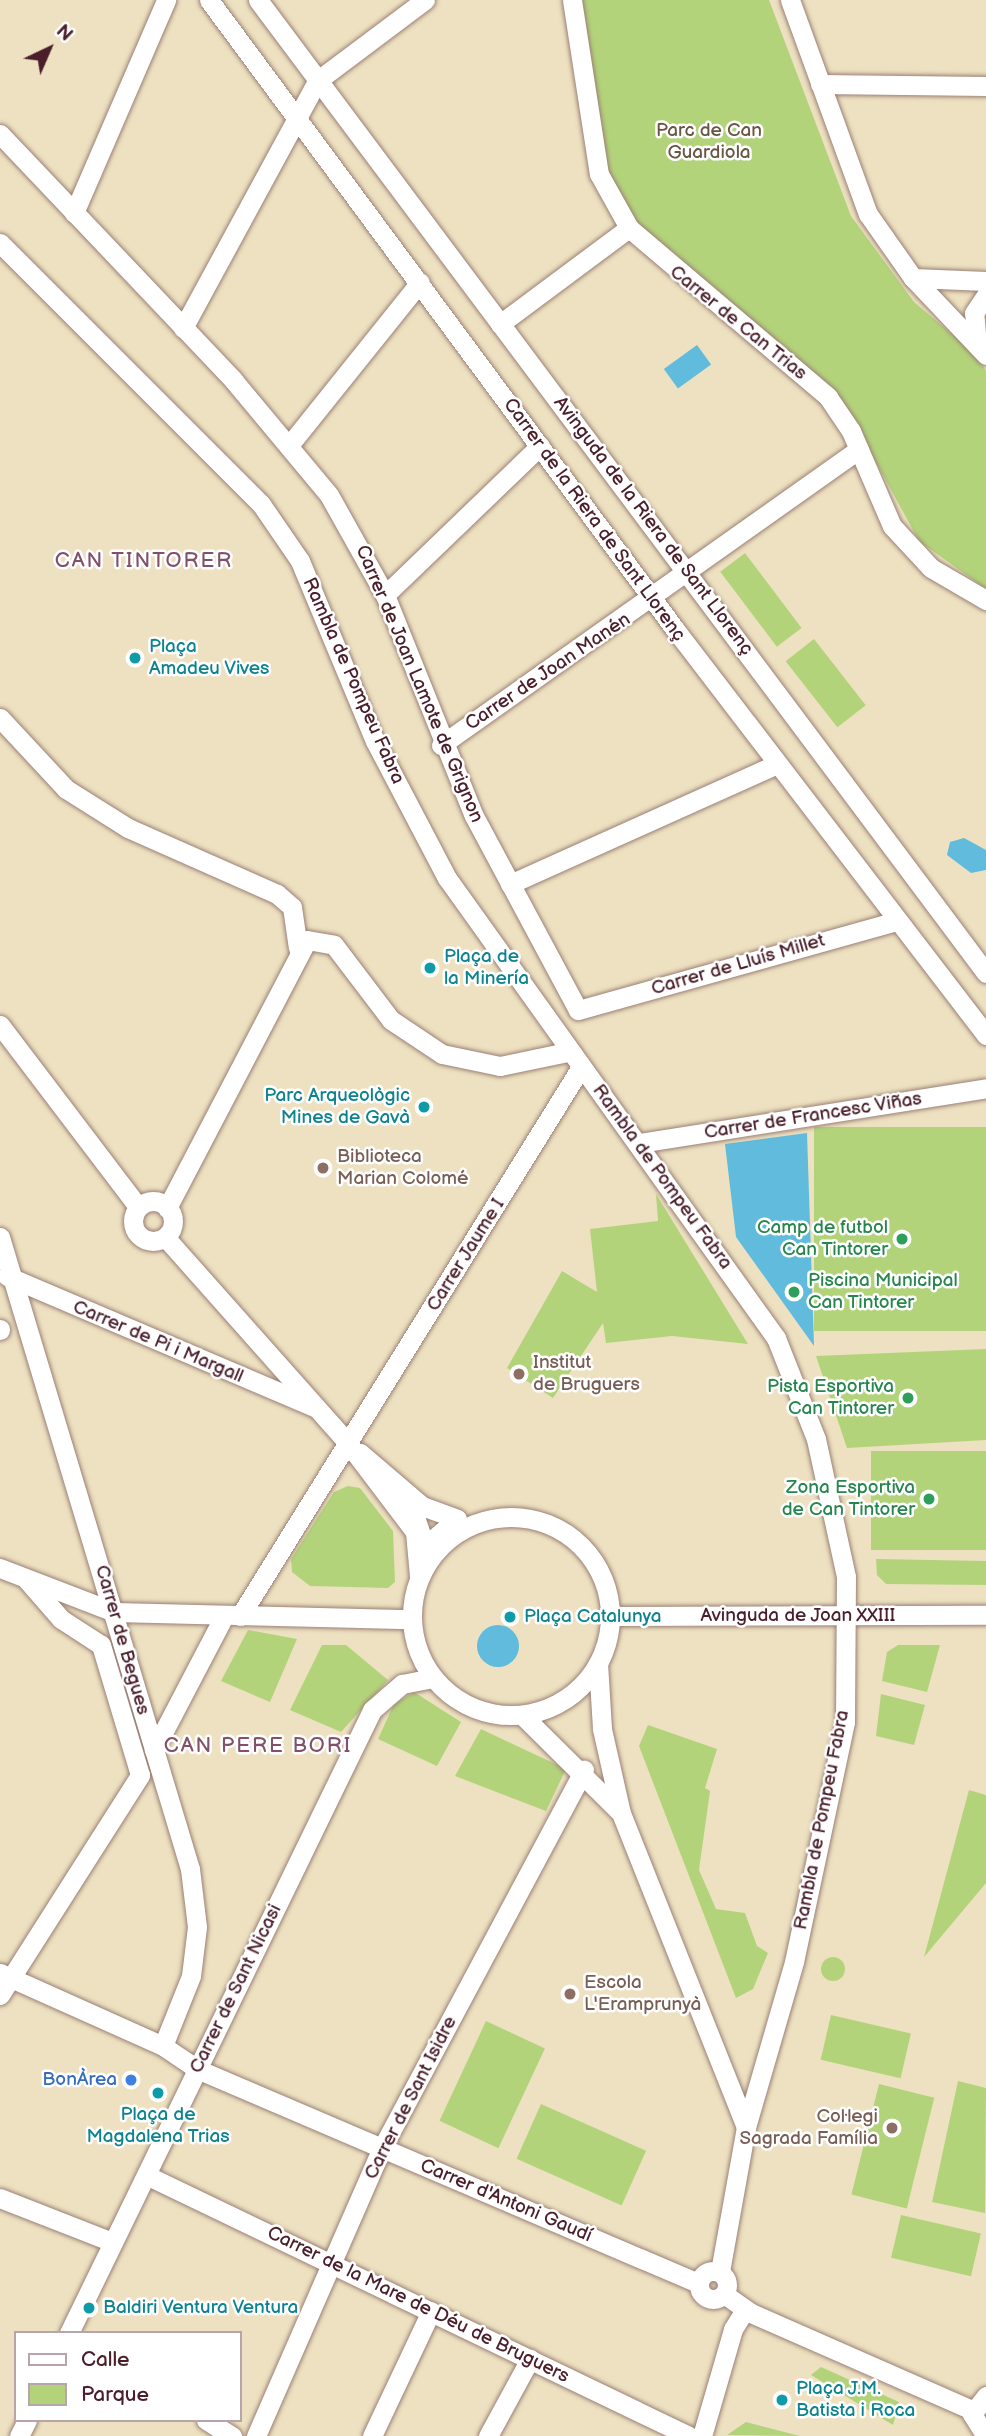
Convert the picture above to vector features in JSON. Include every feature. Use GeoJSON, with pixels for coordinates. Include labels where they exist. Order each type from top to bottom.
{"type":"FeatureCollection","features":[{"type":"Feature","properties":{"kind":"street"},"geometry":{"type":"LineString","coordinates":[[74,213],[166,0]]}},
{"type":"Feature","properties":{"kind":"street","name":"Carrer de la Riera de Sant Llorenç"},"geometry":{"type":"LineString","coordinates":[[209,0],[653,600],[986,1035]]}},
{"type":"Feature","properties":{"kind":"street","name":"Avinguda de la Riera de Sant Llorenç"},"geometry":{"type":"LineString","coordinates":[[258,0],[986,973]]}},
{"type":"Feature","properties":{"kind":"street"},"geometry":{"type":"LineString","coordinates":[[183,328],[299,122],[317,80],[425,0]]}},
{"type":"Feature","properties":{"kind":"street","name":"Carrer de Can Trias"},"geometry":{"type":"LineString","coordinates":[[572,0],[599,174],[629,229],[828,397],[859,449],[892,526],[910,549],[986,600]]}},
{"type":"Feature","properties":{"kind":"street"},"geometry":{"type":"LineString","coordinates":[[790,0],[848,174],[913,278],[981,350]]}},
{"type":"Feature","properties":{"kind":"street"},"geometry":{"type":"LineString","coordinates":[[820,84],[986,86]]}},
{"type":"Feature","properties":{"kind":"street","name":"Carrer de Joan Lamote de Grignon"},"geometry":{"type":"LineString","coordinates":[[0,134],[290,443],[344,517],[385,595],[441,745],[510,884],[578,1010]]}},
{"type":"Feature","properties":{"kind":"street"},"geometry":{"type":"LineString","coordinates":[[500,324],[629,229]]}},
{"type":"Feature","properties":{"kind":"street","name":"Rambla de Pompeu Fabra"},"geometry":{"type":"LineString","coordinates":[[0,243],[272,520],[300,561],[375,741],[446,878],[543,1010],[564,1046],[640,1143],[776,1338],[835,1510],[846,1615],[845,1722],[794,1962],[747,2127],[719,2272]]}},
{"type":"Feature","properties":{"kind":"street"},"geometry":{"type":"LineString","coordinates":[[913,278],[986,281]]}},
{"type":"Feature","properties":{"kind":"street"},"geometry":{"type":"LineString","coordinates":[[290,443],[419,282]]}},
{"type":"Feature","properties":{"kind":"street"},"geometry":{"type":"LineString","coordinates":[[981,350],[974,313],[986,295]]}},
{"type":"Feature","properties":{"kind":"street"},"geometry":{"type":"LineString","coordinates":[[385,595],[540,446]]}},
{"type":"Feature","properties":{"kind":"street","name":"Carrer de Joan Manén"},"geometry":{"type":"LineString","coordinates":[[441,745],[653,600],[859,449]]}},
{"type":"Feature","properties":{"kind":"street"},"geometry":{"type":"LineString","coordinates":[[0,718],[76,796],[128,828],[292,907],[298,948]]}},
{"type":"Feature","properties":{"kind":"street"},"geometry":{"type":"LineString","coordinates":[[510,884],[777,764]]}},
{"type":"Feature","properties":{"kind":"street","name":"Carrer de Lluís Millet"},"geometry":{"type":"LineString","coordinates":[[578,1010],[897,921]]}},
{"type":"Feature","properties":{"kind":"street"},"geometry":{"type":"LineString","coordinates":[[167,1208],[298,948],[307,940],[334,944],[391,1020],[442,1054],[500,1066],[564,1046],[578,1010]]}},
{"type":"Feature","properties":{"kind":"street"},"geometry":{"type":"LineString","coordinates":[[543,1010],[567,993]]}},
{"type":"Feature","properties":{"kind":"street"},"geometry":{"type":"LineString","coordinates":[[0,1025],[138,1208]]}},
{"type":"Feature","properties":{"kind":"street","name":"Carrer Jaume I"},"geometry":{"type":"LineString","coordinates":[[154,1750],[232,1616],[354,1447],[581,1067]]}},
{"type":"Feature","properties":{"kind":"street","name":"Carrer de Francesc Viñas"},"geometry":{"type":"LineString","coordinates":[[640,1143],[986,1088]]}},
{"type":"Feature","properties":{"kind":"street"},"geometry":{"type":"LineString","coordinates":[[164,1237],[173,1223],[167,1208],[153,1201],[138,1208],[133,1222],[140,1235],[164,1237],[415,1517],[425,1546],[457,1519],[422,1506],[354,1447]]}},
{"type":"Feature","properties":{"kind":"street","name":"Carrer de Begues"},"geometry":{"type":"LineString","coordinates":[[0,1237],[6,1275],[114,1612],[190,1868],[197,1927],[191,1976],[163,2046]]}},
{"type":"Feature","properties":{"kind":"street","name":"Carrer de Pi i Margall"},"geometry":{"type":"LineString","coordinates":[[6,1275],[318,1409]]}},
{"type":"Feature","properties":{"kind":"street"},"geometry":{"type":"LineString","coordinates":[[354,1447],[435,1505],[495,1517],[540,1521],[571,1537],[600,1572],[610,1616],[598,1663],[602,1729],[621,1813],[747,2127]]}},
{"type":"Feature","properties":{"kind":"street"},"geometry":{"type":"LineString","coordinates":[[354,1447],[415,1532],[419,1576],[411,1619],[417,1649],[433,1678],[473,1708],[522,1715],[566,1698],[598,1663]]}},
{"type":"Feature","properties":{"kind":"street"},"geometry":{"type":"LineString","coordinates":[[419,1576],[450,1537],[495,1517]]}},
{"type":"Feature","properties":{"kind":"street"},"geometry":{"type":"LineString","coordinates":[[0,1568],[114,1612],[411,1619]]}},
{"type":"Feature","properties":{"kind":"street"},"geometry":{"type":"LineString","coordinates":[[0,1996],[6,1975],[136,1783],[139,1768],[101,1645],[61,1619],[27,1580]]}},
{"type":"Feature","properties":{"kind":"street","name":"Avinguda de Joan XXIII"},"geometry":{"type":"LineString","coordinates":[[610,1616],[986,1615]]}},
{"type":"Feature","properties":{"kind":"street","name":"Carrer de Sant Nicasi"},"geometry":{"type":"LineString","coordinates":[[70,2331],[372,1710],[402,1684],[433,1678]]}},
{"type":"Feature","properties":{"kind":"street"},"geometry":{"type":"LineString","coordinates":[[522,1715],[584,1769],[621,1813]]}},
{"type":"Feature","properties":{"kind":"street","name":"Carrer de Sant Isidre"},"geometry":{"type":"LineString","coordinates":[[256,2436],[335,2263],[382,2148],[584,1769]]}},
{"type":"Feature","properties":{"kind":"street"},"geometry":{"type":"LineString","coordinates":[[6,1975],[163,2046],[197,2068]]}},
{"type":"Feature","properties":{"kind":"street","name":"Carrer d'Antoni Gaudí"},"geometry":{"type":"LineString","coordinates":[[197,2068],[698,2283]]}},
{"type":"Feature","properties":{"kind":"street","name":"Carrer de la Mare de Déu de Bruguers"},"geometry":{"type":"LineString","coordinates":[[146,2175],[335,2263],[530,2359],[658,2430],[689,2436]]}},
{"type":"Feature","properties":{"kind":"street"},"geometry":{"type":"LineString","coordinates":[[0,2198],[112,2242]]}},
{"type":"Feature","properties":{"kind":"street"},"geometry":{"type":"LineString","coordinates":[[706,2272],[719,2272],[726,2281],[724,2294],[707,2298],[698,2283],[706,2272]]}},
{"type":"Feature","properties":{"kind":"street"},"geometry":{"type":"LineString","coordinates":[[724,2294],[745,2310],[979,2403],[980,2434]]}},
{"type":"Feature","properties":{"kind":"street"},"geometry":{"type":"LineString","coordinates":[[702,2436],[733,2329],[745,2310]]}},
{"type":"Feature","properties":{"kind":"street"},"geometry":{"type":"LineString","coordinates":[[372,2436],[431,2311]]}},
{"type":"Feature","properties":{"kind":"street"},"geometry":{"type":"LineString","coordinates":[[488,2436],[530,2359]]}},
{"type":"Feature","properties":{"kind":"street"},"geometry":{"type":"LineString","coordinates":[[209,2422],[232,2436]]}},
{"type":"Feature","properties":{"kind":"green space","name":"Parc de Can Guardiola"},"geometry":{"type":"Polygon","coordinates":[[[577,0],[769,0],[851,216],[914,302],[978,356],[986,371],[986,589],[919,541],[842,400],[640,229],[609,185],[577,0]]]}},
{"type":"Feature","properties":{"kind":"green space"},"geometry":{"type":"Polygon","coordinates":[[[745,553],[802,628],[777,647],[720,572],[745,553]]]}},
{"type":"Feature","properties":{"kind":"green space"},"geometry":{"type":"Polygon","coordinates":[[[814,639],[866,705],[837,727],[786,661],[814,639]]]}},
{"type":"Feature","properties":{"kind":"green space","name":"Camp de futbol Can Tintorer"},"geometry":{"type":"Polygon","coordinates":[[[814,1127],[986,1127],[986,1331],[814,1331],[814,1127]]]}},
{"type":"Feature","properties":{"kind":"green space"},"geometry":{"type":"Polygon","coordinates":[[[656,1194],[748,1344],[672,1336],[606,1343],[603,1323],[553,1398],[507,1368],[562,1271],[597,1292],[590,1229],[658,1221],[656,1194]]]}},
{"type":"Feature","properties":{"kind":"green space","name":"Pista Esportiva Can Tintorer"},"geometry":{"type":"Polygon","coordinates":[[[986,1349],[986,1440],[847,1448],[816,1356],[986,1349]]]}},
{"type":"Feature","properties":{"kind":"green space","name":"Zona Esportiva de Can Tintorer"},"geometry":{"type":"Polygon","coordinates":[[[871,1451],[986,1451],[986,1550],[871,1550],[871,1451]]]}},
{"type":"Feature","properties":{"kind":"green space"},"geometry":{"type":"Polygon","coordinates":[[[348,1486],[360,1488],[393,1531],[395,1582],[388,1588],[310,1586],[292,1572],[291,1559],[334,1492],[348,1486]]]}},
{"type":"Feature","properties":{"kind":"green space"},"geometry":{"type":"Polygon","coordinates":[[[876,1559],[986,1561],[986,1585],[886,1584],[877,1575],[876,1559]]]}},
{"type":"Feature","properties":{"kind":"green space"},"geometry":{"type":"Polygon","coordinates":[[[248,1630],[297,1639],[270,1702],[221,1681],[248,1630]]]}},
{"type":"Feature","properties":{"kind":"green space"},"geometry":{"type":"Polygon","coordinates":[[[322,1645],[346,1645],[388,1680],[341,1732],[290,1710],[322,1645]]]}},
{"type":"Feature","properties":{"kind":"green space"},"geometry":{"type":"Polygon","coordinates":[[[898,1645],[940,1645],[927,1692],[882,1681],[887,1652],[898,1645]]]}},
{"type":"Feature","properties":{"kind":"green space"},"geometry":{"type":"Polygon","coordinates":[[[414,1692],[461,1722],[437,1766],[378,1739],[394,1704],[414,1692]]]}},
{"type":"Feature","properties":{"kind":"green space"},"geometry":{"type":"Polygon","coordinates":[[[881,1694],[925,1705],[914,1745],[876,1736],[881,1694]]]}},
{"type":"Feature","properties":{"kind":"green space"},"geometry":{"type":"Polygon","coordinates":[[[648,1725],[717,1749],[705,1788],[710,1791],[699,1870],[716,1909],[745,1913],[757,1946],[768,1953],[753,1989],[736,1998],[639,1746],[648,1725]]]}},
{"type":"Feature","properties":{"kind":"green space"},"geometry":{"type":"Polygon","coordinates":[[[481,1729],[566,1769],[546,1811],[455,1776],[481,1729]]]}},
{"type":"Feature","properties":{"kind":"green space"},"geometry":{"type":"Polygon","coordinates":[[[969,1790],[986,1795],[986,1883],[924,1957],[969,1790]]]}},
{"type":"Feature","properties":{"kind":"green space"},"geometry":{"type":"Polygon","coordinates":[[[833,1957],[841,1961],[845,1969],[841,1977],[833,1981],[825,1977],[821,1969],[825,1961],[833,1957]]]}},
{"type":"Feature","properties":{"kind":"green space"},"geometry":{"type":"Polygon","coordinates":[[[831,2015],[911,2033],[901,2078],[821,2060],[831,2015]]]}},
{"type":"Feature","properties":{"kind":"green space"},"geometry":{"type":"Polygon","coordinates":[[[486,2021],[545,2048],[498,2148],[440,2121],[486,2021]]]}},
{"type":"Feature","properties":{"kind":"green space"},"geometry":{"type":"Polygon","coordinates":[[[958,2081],[986,2088],[985,2213],[932,2202],[958,2081]]]}},
{"type":"Feature","properties":{"kind":"green space"},"geometry":{"type":"Polygon","coordinates":[[[879,2084],[934,2098],[907,2208],[851,2195],[879,2084]]]}},
{"type":"Feature","properties":{"kind":"green space"},"geometry":{"type":"Polygon","coordinates":[[[541,2104],[646,2151],[622,2206],[517,2159],[541,2104]]]}},
{"type":"Feature","properties":{"kind":"green space"},"geometry":{"type":"Polygon","coordinates":[[[901,2215],[981,2233],[971,2276],[891,2258],[901,2215]]]}},
{"type":"Feature","properties":{"kind":"green space"},"geometry":{"type":"Polygon","coordinates":[[[821,2367],[899,2402],[893,2425],[811,2375],[821,2367]]]}},
{"type":"Feature","properties":{"kind":"green space"},"geometry":{"type":"Polygon","coordinates":[[[746,2422],[800,2436],[727,2435],[746,2422]]]}},
{"type":"Feature","properties":{"kind":"water"},"geometry":{"type":"Polygon","coordinates":[[[697,345],[711,364],[678,389],[664,369],[697,345]]]}},
{"type":"Feature","properties":{"kind":"water"},"geometry":{"type":"Polygon","coordinates":[[[964,838],[986,850],[986,870],[971,873],[947,855],[950,842],[964,838]]]}},
{"type":"Feature","properties":{"kind":"water","name":"Piscina Municipal Can Tintorer"},"geometry":{"type":"Polygon","coordinates":[[[807,1133],[814,1346],[736,1237],[725,1144],[807,1133]]]}},
{"type":"Feature","properties":{"kind":"water"},"geometry":{"type":"Polygon","coordinates":[[[498,1625],[513,1631],[519,1646],[513,1661],[498,1667],[483,1661],[477,1646],[483,1631],[498,1625]]]}},
{"type":"Feature","properties":{"kind":"place","name":"Plaça Amadeu Vives"},"geometry":{"type":"Point","coordinates":[135,658]}},
{"type":"Feature","properties":{"kind":"place","name":"Plaça de la Minería"},"geometry":{"type":"Point","coordinates":[430,968]}},
{"type":"Feature","properties":{"kind":"place","name":"Parc Arqueològic Mines de Gavà"},"geometry":{"type":"Point","coordinates":[424,1107]}},
{"type":"Feature","properties":{"kind":"place","name":"Biblioteca Marian Colomé"},"geometry":{"type":"Point","coordinates":[323,1168]}},
{"type":"Feature","properties":{"kind":"place","name":"Camp de futbol Can Tintorer"},"geometry":{"type":"Point","coordinates":[902,1239]}},
{"type":"Feature","properties":{"kind":"place","name":"Piscina Municipal Can Tintorer"},"geometry":{"type":"Point","coordinates":[794,1292]}},
{"type":"Feature","properties":{"kind":"place","name":"Institut de Bruguers"},"geometry":{"type":"Point","coordinates":[519,1374]}},
{"type":"Feature","properties":{"kind":"place","name":"Pista Esportiva Can Tintorer"},"geometry":{"type":"Point","coordinates":[908,1398]}},
{"type":"Feature","properties":{"kind":"place","name":"Zona Esportiva de Can Tintorer"},"geometry":{"type":"Point","coordinates":[929,1499]}},
{"type":"Feature","properties":{"kind":"place","name":"Plaça Catalunya"},"geometry":{"type":"Point","coordinates":[510,1617]}},
{"type":"Feature","properties":{"kind":"place","name":"Escola L'Eramprunyà"},"geometry":{"type":"Point","coordinates":[570,1994]}},
{"type":"Feature","properties":{"kind":"place","name":"BonÀrea"},"geometry":{"type":"Point","coordinates":[131,2080]}},
{"type":"Feature","properties":{"kind":"place","name":"Plaça de Magdalena Trias"},"geometry":{"type":"Point","coordinates":[158,2093]}},
{"type":"Feature","properties":{"kind":"place","name":"Col·legi Sagrada Família"},"geometry":{"type":"Point","coordinates":[892,2128]}},
{"type":"Feature","properties":{"kind":"place","name":"Baldiri Ventura Ventura"},"geometry":{"type":"Point","coordinates":[89,2308]}},
{"type":"Feature","properties":{"kind":"place","name":"Plaça J.M. Batista i Roca"},"geometry":{"type":"Point","coordinates":[782,2400]}},
{"type":"Feature","properties":{"kind":"district","name":"CAN TINTORER"},"geometry":{"type":"Point","coordinates":[144,561]}},
{"type":"Feature","properties":{"kind":"district","name":"CAN PERE BORI"},"geometry":{"type":"Point","coordinates":[258,1746]}}]}
